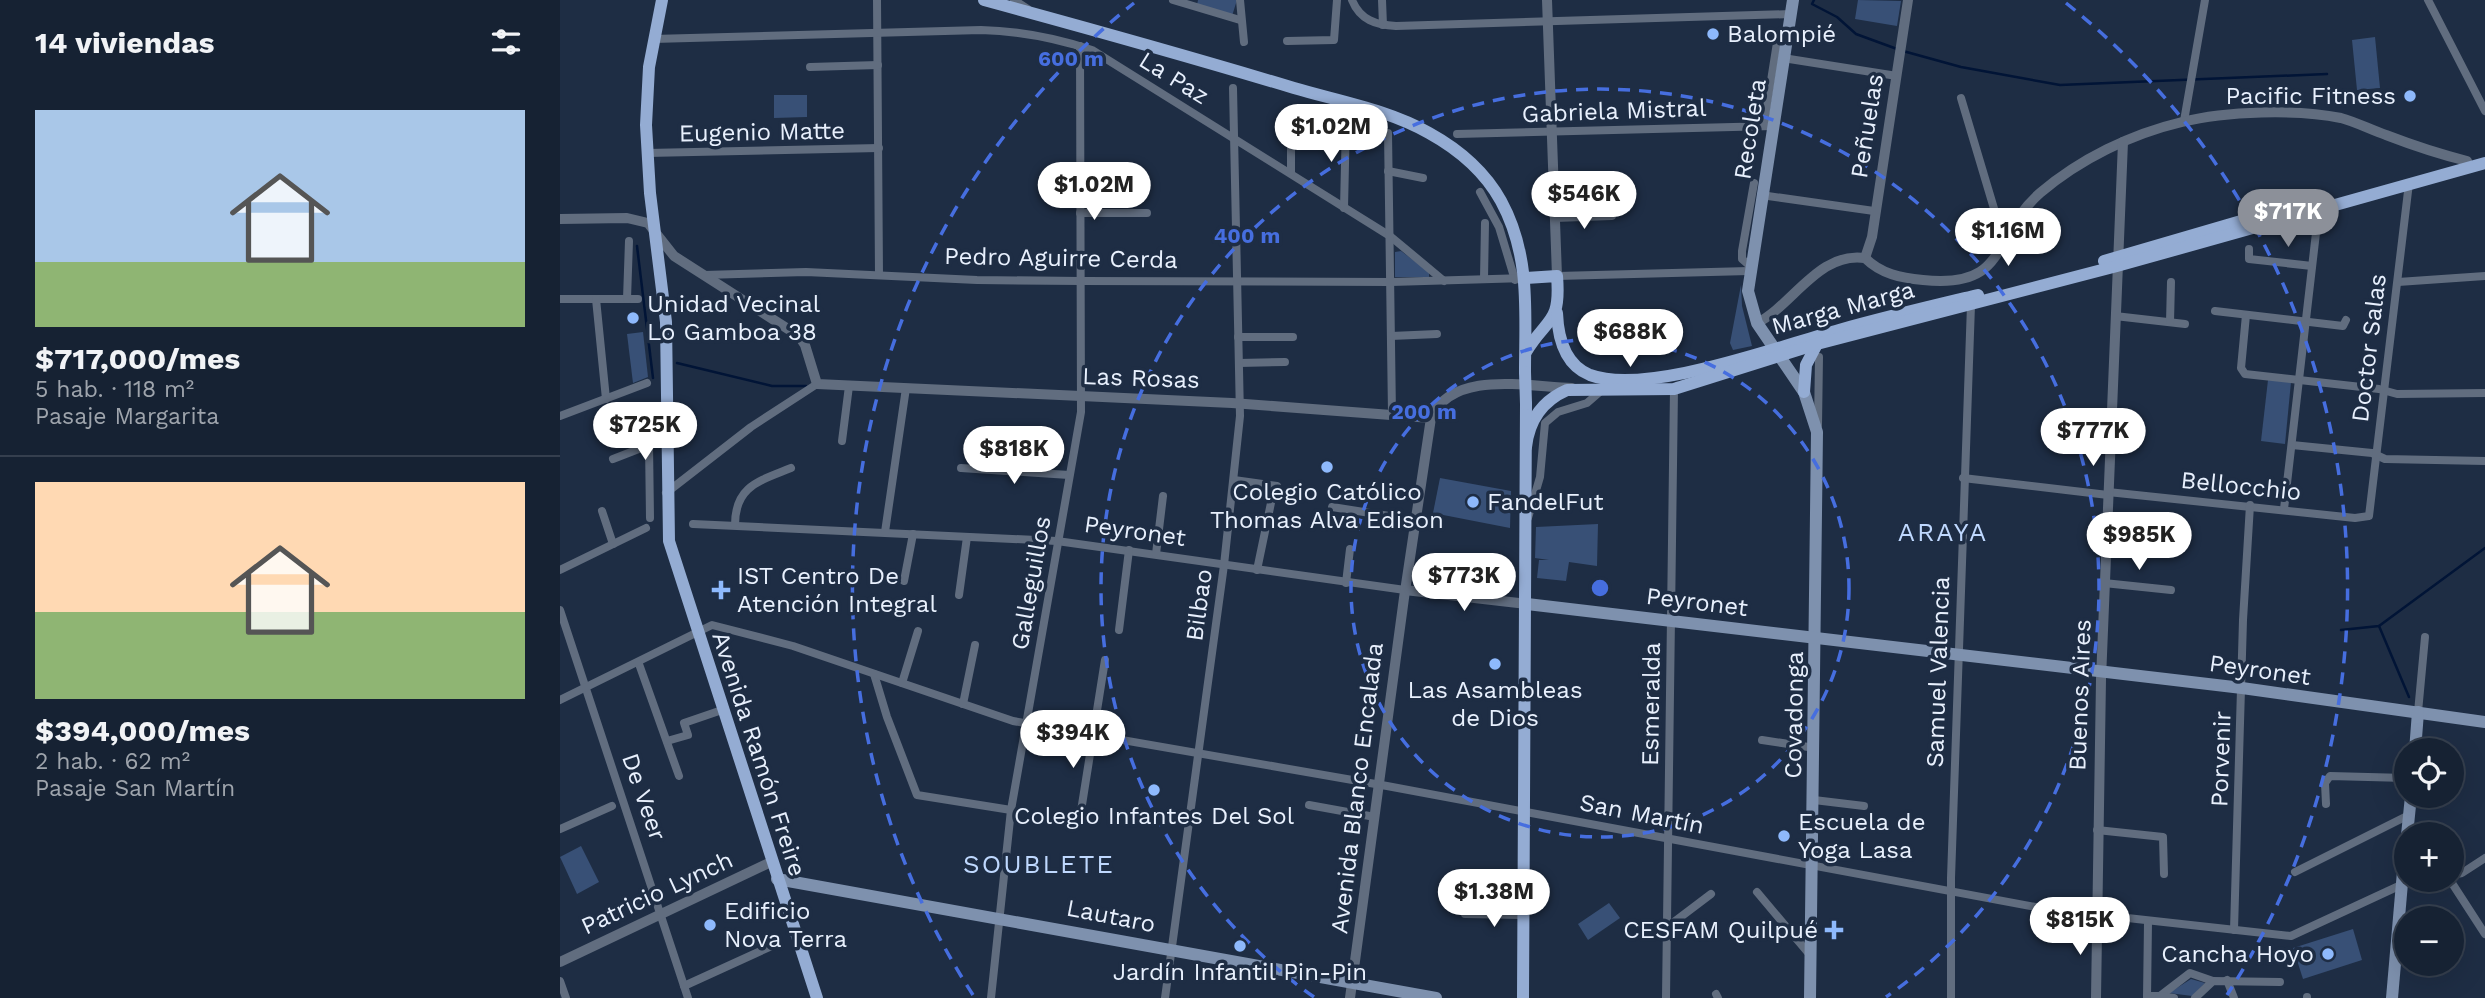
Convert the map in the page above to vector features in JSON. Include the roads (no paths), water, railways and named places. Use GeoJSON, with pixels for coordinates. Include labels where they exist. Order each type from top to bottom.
{"type":"FeatureCollection","features":[{"type":"Feature","properties":{"kind":"main road","name":"Avenida Ramón Freire"},"geometry":{"type":"LineString","coordinates":[[662,0],[653,39],[647,98],[646,153],[666,322],[666,517],[673,561],[817,998]]}},
{"type":"Feature","properties":{"kind":"main road"},"geometry":{"type":"LineString","coordinates":[[984,0],[1359,107],[1428,132],[1465,158],[1490,184],[1513,226],[1520,279],[1526,404],[1523,998]]}},
{"type":"Feature","properties":{"kind":"main road","name":"Recoleta"},"geometry":{"type":"LineString","coordinates":[[1776,352],[1757,323],[1748,290],[1749,268],[1761,195],[1768,126],[1793,0]]}},
{"type":"Feature","properties":{"kind":"main road","name":"Marga Marga"},"geometry":{"type":"LineString","coordinates":[[1574,388],[1674,389],[1776,352],[1818,351],[2117,262],[2180,236],[2485,156]]}},
{"type":"Feature","properties":{"kind":"main road","name":"Marga Marga"},"geometry":{"type":"LineString","coordinates":[[1694,373],[2485,163]]}},
{"type":"Feature","properties":{"kind":"main road"},"geometry":{"type":"LineString","coordinates":[[1520,279],[1557,276],[1558,329],[1566,354],[1575,365],[1590,375],[1643,378],[1694,373]]}},
{"type":"Feature","properties":{"kind":"main road"},"geometry":{"type":"LineString","coordinates":[[1525,355],[1557,313]]}},
{"type":"Feature","properties":{"kind":"main road"},"geometry":{"type":"LineString","coordinates":[[1804,392],[1806,365],[1818,351]]}},
{"type":"Feature","properties":{"kind":"main road","name":"Covadonga"},"geometry":{"type":"LineString","coordinates":[[1776,352],[1804,392],[1818,432],[1810,998]]}},
{"type":"Feature","properties":{"kind":"main road"},"geometry":{"type":"LineString","coordinates":[[1526,447],[1529,428],[1541,407],[1553,397],[1574,388]]}},
{"type":"Feature","properties":{"kind":"main road","name":"Peyronet"},"geometry":{"type":"LineString","coordinates":[[1527,604],[2242,688],[2485,722]]}},
{"type":"Feature","properties":{"kind":"main road"},"geometry":{"type":"LineString","coordinates":[[2416,738],[2418,712]]}},
{"type":"Feature","properties":{"kind":"main road"},"geometry":{"type":"LineString","coordinates":[[2408,822],[2410,808]]}},
{"type":"Feature","properties":{"kind":"main road","name":"Lautaro"},"geometry":{"type":"LineString","coordinates":[[777,879],[1002,917],[1436,998]]}},
{"type":"Feature","properties":{"kind":"main road"},"geometry":{"type":"LineString","coordinates":[[2392,998],[2400,892]]}},
{"type":"Feature","properties":{"kind":"street"},"geometry":{"type":"LineString","coordinates":[[877,0],[879,275]]}},
{"type":"Feature","properties":{"kind":"street"},"geometry":{"type":"LineString","coordinates":[[1014,0],[1040,15]]}},
{"type":"Feature","properties":{"kind":"street"},"geometry":{"type":"LineString","coordinates":[[1173,0],[1191,3],[1240,20]]}},
{"type":"Feature","properties":{"kind":"street"},"geometry":{"type":"LineString","coordinates":[[1240,0],[1244,43]]}},
{"type":"Feature","properties":{"kind":"street"},"geometry":{"type":"LineString","coordinates":[[1287,41],[1334,40],[1336,0]]}},
{"type":"Feature","properties":{"kind":"street"},"geometry":{"type":"LineString","coordinates":[[1352,0],[1363,17],[1383,25],[1791,14]]}},
{"type":"Feature","properties":{"kind":"street"},"geometry":{"type":"LineString","coordinates":[[1381,0],[1383,25]]}},
{"type":"Feature","properties":{"kind":"street"},"geometry":{"type":"LineString","coordinates":[[1547,0],[1557,276],[1749,268]]}},
{"type":"Feature","properties":{"kind":"street","name":"Peñuelas"},"geometry":{"type":"LineString","coordinates":[[1865,258],[1870,245],[1908,0]]}},
{"type":"Feature","properties":{"kind":"street"},"geometry":{"type":"LineString","coordinates":[[2184,121],[2205,0]]}},
{"type":"Feature","properties":{"kind":"street"},"geometry":{"type":"LineString","coordinates":[[2428,0],[2485,111]]}},
{"type":"Feature","properties":{"kind":"street","name":"La Paz"},"geometry":{"type":"LineString","coordinates":[[653,39],[1018,31],[1080,46],[1092,50],[1291,172],[1390,236],[1444,281]]}},
{"type":"Feature","properties":{"kind":"street","name":"Recoleta"},"geometry":{"type":"LineString","coordinates":[[1768,126],[1778,36]]}},
{"type":"Feature","properties":{"kind":"street","name":"Galleguillos"},"geometry":{"type":"LineString","coordinates":[[991,998],[1002,917],[1011,810],[1082,397],[1080,46]]}},
{"type":"Feature","properties":{"kind":"street"},"geometry":{"type":"LineString","coordinates":[[1783,58],[1897,76]]}},
{"type":"Feature","properties":{"kind":"street"},"geometry":{"type":"LineString","coordinates":[[810,67],[878,65]]}},
{"type":"Feature","properties":{"kind":"street","name":"Bilbao"},"geometry":{"type":"LineString","coordinates":[[1165,998],[1224,565],[1240,404],[1233,88]]}},
{"type":"Feature","properties":{"kind":"street"},"geometry":{"type":"LineString","coordinates":[[1961,98],[2004,242]]}},
{"type":"Feature","properties":{"kind":"street"},"geometry":{"type":"LineString","coordinates":[[1757,323],[1769,317],[1823,269],[1849,257],[1865,258],[1875,268],[1901,277],[1948,282],[1968,280],[1980,274],[1996,259],[2025,209],[2039,194],[2074,168],[2123,142],[2184,121],[2247,115],[2315,114],[2343,119],[2423,149],[2467,161]]}},
{"type":"Feature","properties":{"kind":"street"},"geometry":{"type":"LineString","coordinates":[[1291,115],[1291,172]]}},
{"type":"Feature","properties":{"kind":"street"},"geometry":{"type":"LineString","coordinates":[[1344,208],[1346,120]]}},
{"type":"Feature","properties":{"kind":"street","name":"Gabriela Mistral"},"geometry":{"type":"LineString","coordinates":[[1457,134],[1768,126]]}},
{"type":"Feature","properties":{"kind":"street"},"geometry":{"type":"LineString","coordinates":[[1388,132],[1392,414]]}},
{"type":"Feature","properties":{"kind":"street","name":"Buenos Aires"},"geometry":{"type":"LineString","coordinates":[[2096,998],[2101,671],[2123,142]]}},
{"type":"Feature","properties":{"kind":"street","name":"Eugenio Matte"},"geometry":{"type":"LineString","coordinates":[[646,153],[879,148]]}},
{"type":"Feature","properties":{"kind":"street"},"geometry":{"type":"LineString","coordinates":[[1388,171],[1423,178]]}},
{"type":"Feature","properties":{"kind":"street"},"geometry":{"type":"LineString","coordinates":[[1553,177],[1612,175]]}},
{"type":"Feature","properties":{"kind":"street","name":"Recoleta"},"geometry":{"type":"LineString","coordinates":[[1749,268],[1742,259],[1742,251],[1754,183]]}},
{"type":"Feature","properties":{"kind":"street","name":"Doctor Salas"},"geometry":{"type":"LineString","coordinates":[[2369,516],[2409,183]]}},
{"type":"Feature","properties":{"kind":"street"},"geometry":{"type":"LineString","coordinates":[[1480,192],[1499,227],[1520,279]]}},
{"type":"Feature","properties":{"kind":"street"},"geometry":{"type":"LineString","coordinates":[[1761,195],[1874,212]]}},
{"type":"Feature","properties":{"kind":"street"},"geometry":{"type":"LineString","coordinates":[[2284,509],[2319,207]]}},
{"type":"Feature","properties":{"kind":"street"},"geometry":{"type":"LineString","coordinates":[[1554,215],[1581,211]]}},
{"type":"Feature","properties":{"kind":"street"},"geometry":{"type":"LineString","coordinates":[[1080,213],[1147,213]]}},
{"type":"Feature","properties":{"kind":"street"},"geometry":{"type":"LineString","coordinates":[[1554,215],[1612,216]]}},
{"type":"Feature","properties":{"kind":"street"},"geometry":{"type":"LineString","coordinates":[[560,219],[638,219],[656,230],[674,256],[799,336],[805,345],[817,384],[751,427],[666,493]]}},
{"type":"Feature","properties":{"kind":"street"},"geometry":{"type":"LineString","coordinates":[[1484,279],[1485,223]]}},
{"type":"Feature","properties":{"kind":"street"},"geometry":{"type":"LineString","coordinates":[[627,299],[629,241]]}},
{"type":"Feature","properties":{"kind":"street"},"geometry":{"type":"LineString","coordinates":[[2249,249],[2249,259],[2312,266]]}},
{"type":"Feature","properties":{"kind":"street","name":"Pedro Aguirre Cerda"},"geometry":{"type":"LineString","coordinates":[[701,275],[806,272],[977,281],[1391,282],[1520,279]]}},
{"type":"Feature","properties":{"kind":"street"},"geometry":{"type":"LineString","coordinates":[[2398,282],[2485,276]]}},
{"type":"Feature","properties":{"kind":"street"},"geometry":{"type":"LineString","coordinates":[[2169,322],[2171,282]]}},
{"type":"Feature","properties":{"kind":"street"},"geometry":{"type":"LineString","coordinates":[[560,299],[638,299]]}},
{"type":"Feature","properties":{"kind":"street"},"geometry":{"type":"LineString","coordinates":[[596,299],[606,399]]}},
{"type":"Feature","properties":{"kind":"street","name":"Samuel Valencia"},"geometry":{"type":"LineString","coordinates":[[1951,998],[1951,890],[1971,305]]}},
{"type":"Feature","properties":{"kind":"street"},"geometry":{"type":"LineString","coordinates":[[2215,311],[2343,326],[2346,320]]}},
{"type":"Feature","properties":{"kind":"street"},"geometry":{"type":"LineString","coordinates":[[2246,315],[2242,372],[2385,392],[2485,393]]}},
{"type":"Feature","properties":{"kind":"street"},"geometry":{"type":"LineString","coordinates":[[2115,316],[2185,324]]}},
{"type":"Feature","properties":{"kind":"street"},"geometry":{"type":"LineString","coordinates":[[1391,336],[1437,334]]}},
{"type":"Feature","properties":{"kind":"street"},"geometry":{"type":"LineString","coordinates":[[1238,337],[1293,337]]}},
{"type":"Feature","properties":{"kind":"street","name":"Covadonga"},"geometry":{"type":"LineString","coordinates":[[1818,351],[1818,432]]}},
{"type":"Feature","properties":{"kind":"street"},"geometry":{"type":"LineString","coordinates":[[1239,363],[1285,362]]}},
{"type":"Feature","properties":{"kind":"street"},"geometry":{"type":"LineString","coordinates":[[1674,389],[1694,373]]}},
{"type":"Feature","properties":{"kind":"street","name":"Marga Marga"},"geometry":{"type":"LineString","coordinates":[[1431,418],[1446,397],[1467,388],[1574,388],[1669,381],[1694,373]]}},
{"type":"Feature","properties":{"kind":"street"},"geometry":{"type":"LineString","coordinates":[[560,416],[647,383]]}},
{"type":"Feature","properties":{"kind":"street","name":"Las Rosas"},"geometry":{"type":"LineString","coordinates":[[817,384],[1240,404],[1431,418]]}},
{"type":"Feature","properties":{"kind":"street"},"geometry":{"type":"LineString","coordinates":[[842,441],[849,386]]}},
{"type":"Feature","properties":{"kind":"street"},"geometry":{"type":"LineString","coordinates":[[885,532],[906,388]]}},
{"type":"Feature","properties":{"kind":"street","name":"Esmeralda"},"geometry":{"type":"LineString","coordinates":[[1666,998],[1674,389]]}},
{"type":"Feature","properties":{"kind":"street"},"geometry":{"type":"LineString","coordinates":[[1527,521],[1540,477],[1545,423],[1551,416],[1587,403],[1602,390]]}},
{"type":"Feature","properties":{"kind":"street","name":"Avenida Blanco Encalada"},"geometry":{"type":"LineString","coordinates":[[1350,998],[1431,418]]}},
{"type":"Feature","properties":{"kind":"street"},"geometry":{"type":"LineString","coordinates":[[613,459],[667,438]]}},
{"type":"Feature","properties":{"kind":"street"},"geometry":{"type":"LineString","coordinates":[[649,444],[650,518]]}},
{"type":"Feature","properties":{"kind":"street"},"geometry":{"type":"LineString","coordinates":[[2292,445],[2378,456],[2485,461]]}},
{"type":"Feature","properties":{"kind":"street"},"geometry":{"type":"LineString","coordinates":[[735,525],[736,506],[744,492],[754,484],[790,468]]}},
{"type":"Feature","properties":{"kind":"street"},"geometry":{"type":"LineString","coordinates":[[961,468],[1069,475]]}},
{"type":"Feature","properties":{"kind":"street","name":"Bellocchio"},"geometry":{"type":"LineString","coordinates":[[1963,478],[2250,505],[2355,518],[2369,516]]}},
{"type":"Feature","properties":{"kind":"street"},"geometry":{"type":"LineString","coordinates":[[1234,480],[1277,486]]}},
{"type":"Feature","properties":{"kind":"street"},"geometry":{"type":"LineString","coordinates":[[1156,554],[1163,496]]}},
{"type":"Feature","properties":{"kind":"street"},"geometry":{"type":"LineString","coordinates":[[1257,570],[1272,498]]}},
{"type":"Feature","properties":{"kind":"street","name":"Porvenir"},"geometry":{"type":"LineString","coordinates":[[2234,930],[2250,505]]}},
{"type":"Feature","properties":{"kind":"street"},"geometry":{"type":"LineString","coordinates":[[1332,507],[1415,520]]}},
{"type":"Feature","properties":{"kind":"street"},"geometry":{"type":"LineString","coordinates":[[602,511],[613,544]]}},
{"type":"Feature","properties":{"kind":"street","name":"Peyronet"},"geometry":{"type":"LineString","coordinates":[[693,524],[1057,541],[1346,583],[1527,604]]}},
{"type":"Feature","properties":{"kind":"street"},"geometry":{"type":"LineString","coordinates":[[560,570],[646,528]]}},
{"type":"Feature","properties":{"kind":"street"},"geometry":{"type":"LineString","coordinates":[[904,581],[913,534]]}},
{"type":"Feature","properties":{"kind":"street"},"geometry":{"type":"LineString","coordinates":[[958,595],[967,537]]}},
{"type":"Feature","properties":{"kind":"street"},"geometry":{"type":"LineString","coordinates":[[1346,583],[1350,549]]}},
{"type":"Feature","properties":{"kind":"street"},"geometry":{"type":"LineString","coordinates":[[1119,630],[1129,550]]}},
{"type":"Feature","properties":{"kind":"street"},"geometry":{"type":"LineString","coordinates":[[2104,583],[2171,590]]}},
{"type":"Feature","properties":{"kind":"street","name":"De Veer"},"geometry":{"type":"LineString","coordinates":[[560,610],[564,633],[586,688],[688,998]]}},
{"type":"Feature","properties":{"kind":"street","name":"San Martín"},"geometry":{"type":"LineString","coordinates":[[697,631],[712,625],[793,646],[1026,723],[2096,917],[2291,936],[2394,888]]}},
{"type":"Feature","properties":{"kind":"street"},"geometry":{"type":"LineString","coordinates":[[560,700],[686,641],[697,631]]}},
{"type":"Feature","properties":{"kind":"street"},"geometry":{"type":"LineString","coordinates":[[902,682],[918,631]]}},
{"type":"Feature","properties":{"kind":"street"},"geometry":{"type":"LineString","coordinates":[[2418,712],[2425,637]]}},
{"type":"Feature","properties":{"kind":"street"},"geometry":{"type":"LineString","coordinates":[[963,704],[975,645]]}},
{"type":"Feature","properties":{"kind":"street"},"geometry":{"type":"LineString","coordinates":[[1081,811],[1105,660]]}},
{"type":"Feature","properties":{"kind":"street"},"geometry":{"type":"LineString","coordinates":[[639,664],[679,776]]}},
{"type":"Feature","properties":{"kind":"street"},"geometry":{"type":"LineString","coordinates":[[874,674],[887,717],[917,795],[1011,810]]}},
{"type":"Feature","properties":{"kind":"street"},"geometry":{"type":"LineString","coordinates":[[667,741],[688,735],[684,723],[722,710]]}},
{"type":"Feature","properties":{"kind":"street"},"geometry":{"type":"LineString","coordinates":[[1762,740],[1815,748]]}},
{"type":"Feature","properties":{"kind":"street"},"geometry":{"type":"LineString","coordinates":[[2326,804],[2325,783],[2330,776],[2394,778]]}},
{"type":"Feature","properties":{"kind":"street"},"geometry":{"type":"LineString","coordinates":[[1814,800],[1864,806]]}},
{"type":"Feature","properties":{"kind":"street"},"geometry":{"type":"LineString","coordinates":[[1309,804],[1375,817]]}},
{"type":"Feature","properties":{"kind":"street"},"geometry":{"type":"LineString","coordinates":[[560,829],[612,806]]}},
{"type":"Feature","properties":{"kind":"street"},"geometry":{"type":"LineString","coordinates":[[2295,872],[2409,814]]}},
{"type":"Feature","properties":{"kind":"street"},"geometry":{"type":"LineString","coordinates":[[2097,830],[2163,837],[2164,874]]}},
{"type":"Feature","properties":{"kind":"street"},"geometry":{"type":"LineString","coordinates":[[2464,872],[2485,858]]}},
{"type":"Feature","properties":{"kind":"street","name":"Patricio Lynch"},"geometry":{"type":"LineString","coordinates":[[560,962],[771,862]]}},
{"type":"Feature","properties":{"kind":"street"},"geometry":{"type":"LineString","coordinates":[[1465,914],[1524,908],[1545,888]]}},
{"type":"Feature","properties":{"kind":"street"},"geometry":{"type":"LineString","coordinates":[[1758,892],[1810,955]]}},
{"type":"Feature","properties":{"kind":"street"},"geometry":{"type":"LineString","coordinates":[[2458,892],[2485,934]]}},
{"type":"Feature","properties":{"kind":"street"},"geometry":{"type":"LineString","coordinates":[[1666,928],[1711,894]]}},
{"type":"Feature","properties":{"kind":"street"},"geometry":{"type":"LineString","coordinates":[[2148,922],[2147,997],[2174,998]]}},
{"type":"Feature","properties":{"kind":"street"},"geometry":{"type":"LineString","coordinates":[[684,986],[776,944]]}},
{"type":"Feature","properties":{"kind":"street"},"geometry":{"type":"LineString","coordinates":[[2160,996],[2190,973],[2213,981],[2280,982]]}},
{"type":"Feature","properties":{"kind":"street"},"geometry":{"type":"LineString","coordinates":[[2227,980],[2234,998]]}},
{"type":"Feature","properties":{"kind":"street"},"geometry":{"type":"LineString","coordinates":[[560,981],[566,998]]}},
{"type":"Feature","properties":{"kind":"street"},"geometry":{"type":"LineString","coordinates":[[2195,998],[2213,981]]}},
{"type":"Feature","properties":{"kind":"waterway"},"geometry":{"type":"LineString","coordinates":[[1814,0],[1812,4],[1837,17],[1856,34],[1897,49]]}},
{"type":"Feature","properties":{"kind":"waterway"},"geometry":{"type":"LineString","coordinates":[[1903,51],[1961,67],[2060,85],[2327,74]]}},
{"type":"Feature","properties":{"kind":"waterway"},"geometry":{"type":"LineString","coordinates":[[637,246],[653,378]]}},
{"type":"Feature","properties":{"kind":"waterway"},"geometry":{"type":"LineString","coordinates":[[677,363],[772,386],[806,386]]}},
{"type":"Feature","properties":{"kind":"waterway"},"geometry":{"type":"LineString","coordinates":[[2341,630],[2379,626],[2485,548]]}},
{"type":"Feature","properties":{"kind":"waterway"},"geometry":{"type":"LineString","coordinates":[[2379,626],[2409,697]]}},
{"type":"Feature","properties":{"kind":"place","name":"Balompié"},"geometry":{"type":"Point","coordinates":[1713,34]}},
{"type":"Feature","properties":{"kind":"place","name":"Pacific Fitness"},"geometry":{"type":"Point","coordinates":[2410,96]}},
{"type":"Feature","properties":{"kind":"place","name":"Unidad Vecinal Lo Gamboa 38"},"geometry":{"type":"Point","coordinates":[633,318]}},
{"type":"Feature","properties":{"kind":"place","name":"Colegio Católico Thomas Alva Edison"},"geometry":{"type":"Point","coordinates":[1327,467]}},
{"type":"Feature","properties":{"kind":"place","name":"FandelFut"},"geometry":{"type":"Point","coordinates":[1473,502]}},
{"type":"Feature","properties":{"kind":"place","name":"IST Centro De Atención Integral"},"geometry":{"type":"Point","coordinates":[721,590]}},
{"type":"Feature","properties":{"kind":"place","name":"Las Asambleas de Dios"},"geometry":{"type":"Point","coordinates":[1495,664]}},
{"type":"Feature","properties":{"kind":"place","name":"Colegio Infantes Del Sol"},"geometry":{"type":"Point","coordinates":[1154,790]}},
{"type":"Feature","properties":{"kind":"place","name":"Escuela de Yoga Lasa"},"geometry":{"type":"Point","coordinates":[1784,836]}},
{"type":"Feature","properties":{"kind":"place","name":"Edificio Nova Terra"},"geometry":{"type":"Point","coordinates":[710,925]}},
{"type":"Feature","properties":{"kind":"place","name":"CESFAM Quilpué"},"geometry":{"type":"Point","coordinates":[1834,930]}},
{"type":"Feature","properties":{"kind":"place","name":"Jardín Infantil Pin-Pin"},"geometry":{"type":"Point","coordinates":[1240,946]}},
{"type":"Feature","properties":{"kind":"place","name":"Cancha Hoyo"},"geometry":{"type":"Point","coordinates":[2328,954]}},
{"type":"Feature","properties":{"kind":"district","name":"ARAYA"},"geometry":{"type":"Point","coordinates":[1943,532]}},
{"type":"Feature","properties":{"kind":"district","name":"SOUBLETE"},"geometry":{"type":"Point","coordinates":[1039,864]}}]}
